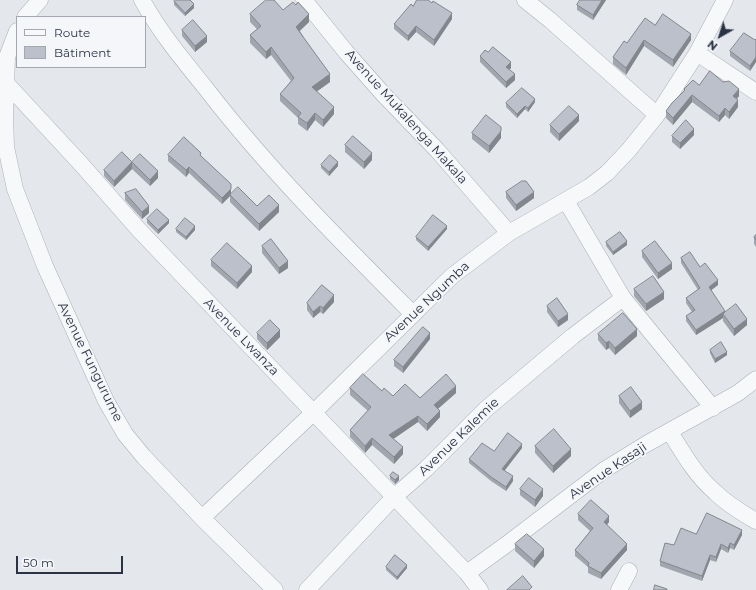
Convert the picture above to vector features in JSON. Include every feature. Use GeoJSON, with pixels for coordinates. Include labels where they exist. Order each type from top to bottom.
{"type":"FeatureCollection","features":[{"type":"Feature","properties":{"kind":"street"},"geometry":{"type":"LineString","coordinates":[[26,16],[40,0]]}},
{"type":"Feature","properties":{"kind":"street"},"geometry":{"type":"LineString","coordinates":[[142,0],[180,56],[232,122],[339,240],[413,314]]}},
{"type":"Feature","properties":{"kind":"street","name":"Avenue Mukalenga Makala"},"geometry":{"type":"LineString","coordinates":[[304,0],[346,52],[384,95],[437,150],[509,233]]}},
{"type":"Feature","properties":{"kind":"street"},"geometry":{"type":"LineString","coordinates":[[525,0],[550,20],[657,115]]}},
{"type":"Feature","properties":{"kind":"street","name":"Avenue Ngumba"},"geometry":{"type":"LineString","coordinates":[[202,518],[313,413],[452,276],[509,233],[589,187],[607,172],[628,151],[657,115],[697,53],[725,0]]}},
{"type":"Feature","properties":{"kind":"street","name":"Avenue Fungurume"},"geometry":{"type":"LineString","coordinates":[[16,34],[7,57],[5,82],[6,147],[15,189],[45,266],[96,380],[125,434],[144,457],[202,518],[275,590]]}},
{"type":"Feature","properties":{"kind":"street"},"geometry":{"type":"LineString","coordinates":[[697,53],[756,92]]}},
{"type":"Feature","properties":{"kind":"street","name":"Avenue Lwanza"},"geometry":{"type":"LineString","coordinates":[[5,82],[81,164],[139,230],[467,573],[480,590]]}},
{"type":"Feature","properties":{"kind":"street"},"geometry":{"type":"LineString","coordinates":[[566,201],[623,298],[713,408]]}},
{"type":"Feature","properties":{"kind":"street","name":"Avenue Kalemie"},"geometry":{"type":"LineString","coordinates":[[307,590],[394,497],[426,469],[472,422],[573,336],[623,298]]}},
{"type":"Feature","properties":{"kind":"street","name":"Avenue Kasaji"},"geometry":{"type":"LineString","coordinates":[[467,573],[604,470],[648,443],[713,408],[738,393],[756,379]]}},
{"type":"Feature","properties":{"kind":"street"},"geometry":{"type":"LineString","coordinates":[[670,432],[692,466],[714,492],[756,522]]}},
{"type":"Feature","properties":{"kind":"street"},"geometry":{"type":"LineString","coordinates":[[618,590],[629,571]]}},
{"type":"Feature","properties":{"kind":"building"},"geometry":{"type":"Polygon","coordinates":[[[190,0],[194,4],[185,13],[174,1],[190,0]]]}},
{"type":"Feature","properties":{"kind":"building"},"geometry":{"type":"Polygon","coordinates":[[[266,0],[274,0],[283,10],[293,2],[296,5],[298,2],[309,14],[296,27],[330,74],[312,87],[334,107],[323,120],[315,113],[307,123],[298,117],[301,113],[280,94],[294,78],[271,47],[266,52],[250,35],[261,26],[250,14],[266,0]]]}},
{"type":"Feature","properties":{"kind":"building"},"geometry":{"type":"Polygon","coordinates":[[[417,0],[428,0],[432,3],[433,1],[452,13],[434,40],[416,26],[408,36],[394,24],[411,4],[413,6],[417,0]]]}},
{"type":"Feature","properties":{"kind":"building"},"geometry":{"type":"Polygon","coordinates":[[[580,0],[602,0],[593,15],[577,5],[580,0]]]}},
{"type":"Feature","properties":{"kind":"building"},"geometry":{"type":"Polygon","coordinates":[[[663,14],[691,34],[673,60],[644,40],[626,68],[613,57],[624,41],[627,43],[645,18],[655,25],[663,14]]]}},
{"type":"Feature","properties":{"kind":"building"},"geometry":{"type":"Polygon","coordinates":[[[193,20],[207,36],[195,46],[182,30],[193,20]]]}},
{"type":"Feature","properties":{"kind":"building"},"geometry":{"type":"Polygon","coordinates":[[[744,33],[755,40],[756,39],[756,57],[750,66],[730,51],[744,33]]]}},
{"type":"Feature","properties":{"kind":"building"},"geometry":{"type":"Polygon","coordinates":[[[493,47],[511,62],[506,67],[515,74],[506,82],[480,56],[485,50],[488,52],[493,47]]]}},
{"type":"Feature","properties":{"kind":"building"},"geometry":{"type":"Polygon","coordinates":[[[710,71],[723,82],[729,81],[739,89],[733,96],[738,100],[729,112],[725,108],[719,116],[692,95],[673,118],[666,111],[672,103],[693,80],[699,85],[710,71]]]}},
{"type":"Feature","properties":{"kind":"building"},"geometry":{"type":"Polygon","coordinates":[[[522,88],[535,99],[528,108],[525,106],[517,114],[506,103],[522,88]]]}},
{"type":"Feature","properties":{"kind":"building"},"geometry":{"type":"Polygon","coordinates":[[[569,106],[579,115],[559,134],[550,125],[569,106]]]}},
{"type":"Feature","properties":{"kind":"building"},"geometry":{"type":"Polygon","coordinates":[[[486,115],[501,127],[501,131],[489,146],[472,133],[486,115]]]}},
{"type":"Feature","properties":{"kind":"building"},"geometry":{"type":"Polygon","coordinates":[[[686,120],[694,129],[680,143],[672,136],[686,120]]]}},
{"type":"Feature","properties":{"kind":"building"},"geometry":{"type":"Polygon","coordinates":[[[353,136],[372,153],[364,162],[345,145],[353,136]]]}},
{"type":"Feature","properties":{"kind":"building"},"geometry":{"type":"Polygon","coordinates":[[[184,137],[201,153],[200,155],[231,184],[231,189],[222,198],[189,167],[186,170],[168,155],[184,137]]]}},
{"type":"Feature","properties":{"kind":"building"},"geometry":{"type":"Polygon","coordinates":[[[122,152],[132,162],[114,181],[104,170],[122,152]]]}},
{"type":"Feature","properties":{"kind":"building"},"geometry":{"type":"Polygon","coordinates":[[[140,154],[158,171],[150,180],[132,162],[140,154]]]}},
{"type":"Feature","properties":{"kind":"building"},"geometry":{"type":"Polygon","coordinates":[[[330,155],[338,162],[329,172],[321,165],[330,155]]]}},
{"type":"Feature","properties":{"kind":"building"},"geometry":{"type":"Polygon","coordinates":[[[522,181],[526,181],[534,192],[516,205],[506,192],[522,181]]]}},
{"type":"Feature","properties":{"kind":"building"},"geometry":{"type":"Polygon","coordinates":[[[238,187],[257,206],[269,195],[279,205],[259,224],[230,195],[238,187]]]}},
{"type":"Feature","properties":{"kind":"building"},"geometry":{"type":"Polygon","coordinates":[[[136,189],[149,206],[142,212],[125,193],[136,189]]]}},
{"type":"Feature","properties":{"kind":"building"},"geometry":{"type":"Polygon","coordinates":[[[157,209],[169,220],[158,230],[147,219],[157,209]]]}},
{"type":"Feature","properties":{"kind":"building"},"geometry":{"type":"Polygon","coordinates":[[[433,215],[447,226],[428,247],[416,237],[433,215]]]}},
{"type":"Feature","properties":{"kind":"building"},"geometry":{"type":"Polygon","coordinates":[[[185,218],[195,226],[186,237],[176,229],[185,218]]]}},
{"type":"Feature","properties":{"kind":"building"},"geometry":{"type":"Polygon","coordinates":[[[620,232],[627,241],[613,252],[606,242],[620,232]]]}},
{"type":"Feature","properties":{"kind":"building"},"geometry":{"type":"Polygon","coordinates":[[[271,239],[288,261],[279,268],[262,246],[271,239]]]}},
{"type":"Feature","properties":{"kind":"building"},"geometry":{"type":"Polygon","coordinates":[[[655,241],[672,263],[658,273],[642,251],[655,241]]]}},
{"type":"Feature","properties":{"kind":"building"},"geometry":{"type":"Polygon","coordinates":[[[227,243],[252,266],[237,283],[211,260],[227,243]]]}},
{"type":"Feature","properties":{"kind":"building"},"geometry":{"type":"Polygon","coordinates":[[[690,252],[700,267],[705,263],[718,280],[709,287],[725,311],[696,330],[686,316],[695,310],[686,298],[700,288],[681,258],[690,252]]]}},
{"type":"Feature","properties":{"kind":"building"},"geometry":{"type":"Polygon","coordinates":[[[653,276],[664,292],[646,304],[634,289],[653,276]]]}},
{"type":"Feature","properties":{"kind":"building"},"geometry":{"type":"Polygon","coordinates":[[[322,285],[334,295],[323,308],[320,306],[313,312],[307,303],[322,285]]]}},
{"type":"Feature","properties":{"kind":"building"},"geometry":{"type":"Polygon","coordinates":[[[557,298],[568,314],[558,321],[547,306],[557,298]]]}},
{"type":"Feature","properties":{"kind":"building"},"geometry":{"type":"Polygon","coordinates":[[[736,304],[747,319],[734,329],[723,314],[736,304]]]}},
{"type":"Feature","properties":{"kind":"building"},"geometry":{"type":"Polygon","coordinates":[[[623,313],[637,329],[615,348],[609,341],[606,343],[598,334],[623,313]]]}},
{"type":"Feature","properties":{"kind":"building"},"geometry":{"type":"Polygon","coordinates":[[[270,320],[280,330],[267,343],[257,333],[270,320]]]}},
{"type":"Feature","properties":{"kind":"building"},"geometry":{"type":"Polygon","coordinates":[[[423,327],[430,333],[403,367],[394,360],[423,327]]]}},
{"type":"Feature","properties":{"kind":"building"},"geometry":{"type":"Polygon","coordinates":[[[721,342],[727,352],[715,359],[710,350],[721,342]]]}},
{"type":"Feature","properties":{"kind":"building"},"geometry":{"type":"Polygon","coordinates":[[[363,374],[382,391],[384,388],[393,396],[405,384],[420,398],[446,374],[456,386],[434,405],[440,411],[427,424],[418,416],[389,435],[403,447],[394,457],[372,438],[365,446],[350,430],[371,407],[350,388],[363,374]]]}},
{"type":"Feature","properties":{"kind":"building"},"geometry":{"type":"Polygon","coordinates":[[[631,387],[642,402],[630,411],[619,396],[631,387]]]}},
{"type":"Feature","properties":{"kind":"building"},"geometry":{"type":"Polygon","coordinates":[[[554,429],[571,449],[553,466],[535,446],[554,429]]]}},
{"type":"Feature","properties":{"kind":"building"},"geometry":{"type":"Polygon","coordinates":[[[508,433],[522,444],[502,469],[513,476],[506,487],[469,459],[482,443],[494,451],[508,433]]]}},
{"type":"Feature","properties":{"kind":"building"},"geometry":{"type":"Polygon","coordinates":[[[393,472],[399,476],[395,480],[390,476],[393,472]]]}},
{"type":"Feature","properties":{"kind":"building"},"geometry":{"type":"Polygon","coordinates":[[[529,478],[543,489],[535,500],[520,489],[529,478]]]}},
{"type":"Feature","properties":{"kind":"building"},"geometry":{"type":"Polygon","coordinates":[[[591,500],[609,516],[604,522],[627,544],[601,573],[588,566],[589,563],[575,550],[593,528],[578,514],[591,500]]]}},
{"type":"Feature","properties":{"kind":"building"},"geometry":{"type":"Polygon","coordinates":[[[707,513],[742,530],[734,545],[730,543],[728,548],[721,544],[716,557],[710,555],[702,576],[660,561],[665,543],[674,545],[681,528],[696,534],[707,513]]]}},
{"type":"Feature","properties":{"kind":"building"},"geometry":{"type":"Polygon","coordinates":[[[527,534],[544,549],[534,561],[515,544],[527,534]]]}},
{"type":"Feature","properties":{"kind":"building"},"geometry":{"type":"Polygon","coordinates":[[[395,555],[407,565],[397,577],[386,567],[395,555]]]}},
{"type":"Feature","properties":{"kind":"building"},"geometry":{"type":"Polygon","coordinates":[[[523,576],[532,587],[529,590],[507,590],[523,576]]]}},
{"type":"Feature","properties":{"kind":"building"},"geometry":{"type":"Polygon","coordinates":[[[655,585],[667,589],[667,590],[654,590],[655,585]]]}}]}
